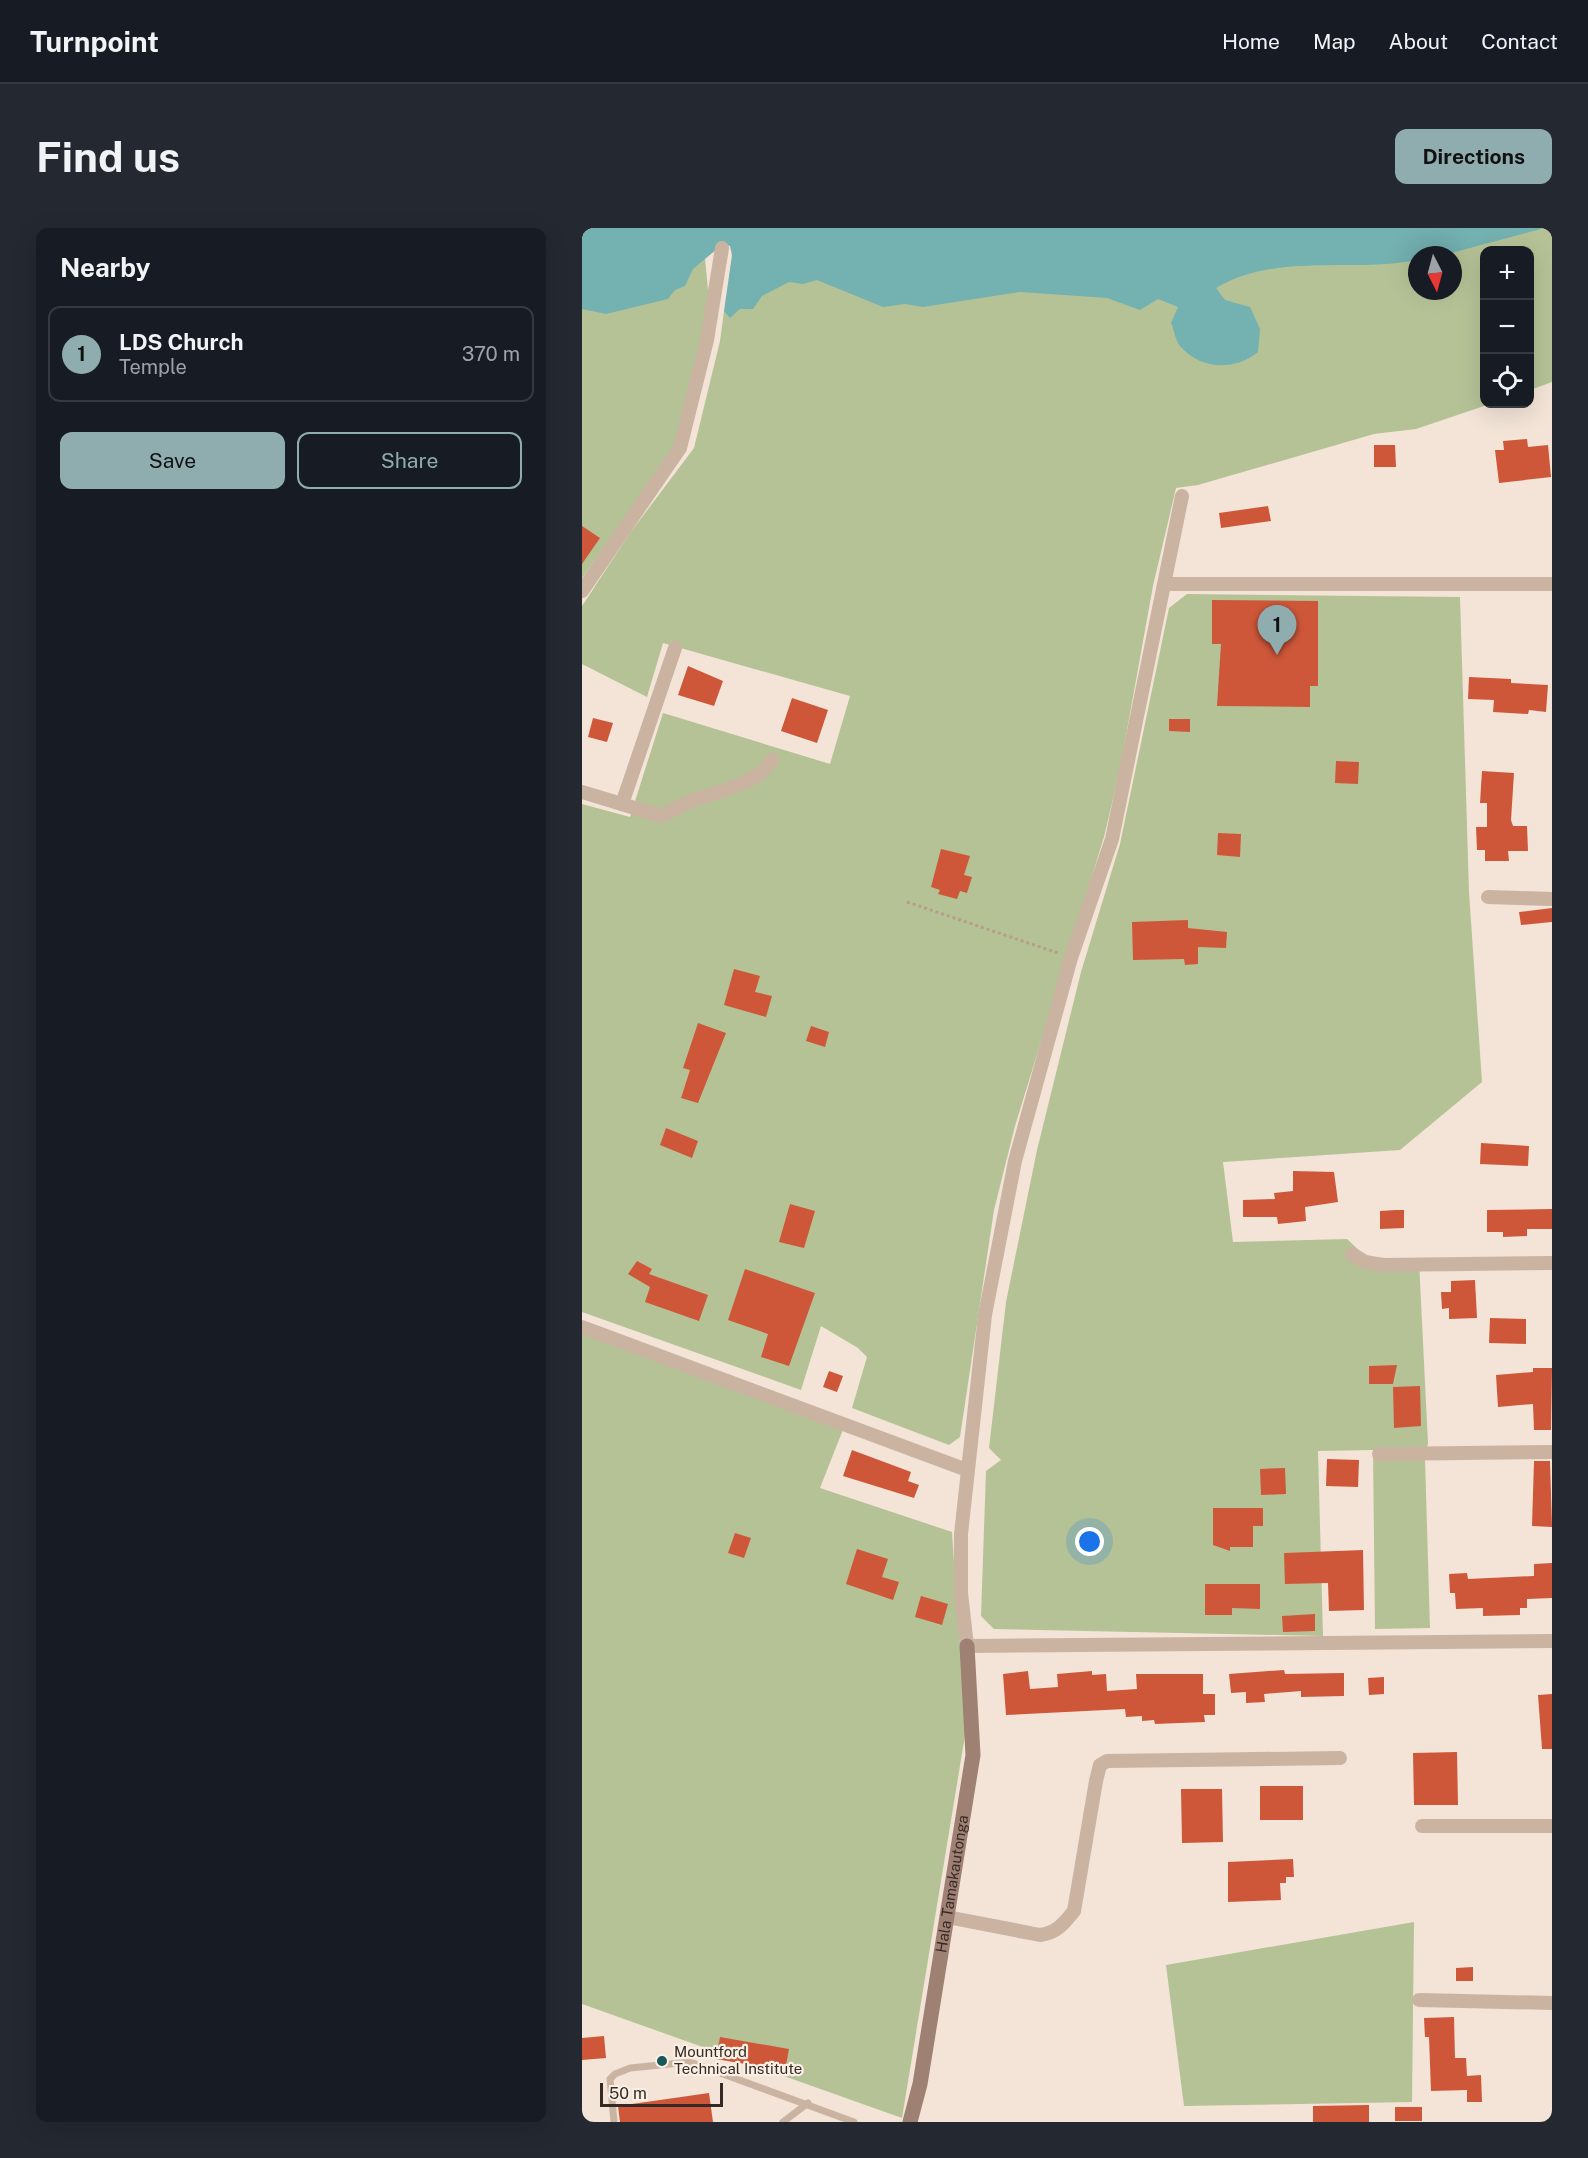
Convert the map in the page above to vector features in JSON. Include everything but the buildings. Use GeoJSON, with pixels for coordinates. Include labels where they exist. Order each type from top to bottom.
{"type":"FeatureCollection","features":[{"type":"Feature","properties":{"kind":"street"},"geometry":{"type":"LineString","coordinates":[[582,591],[680,448],[707,340],[722,248]]}},
{"type":"Feature","properties":{"kind":"street"},"geometry":{"type":"LineString","coordinates":[[1182,496],[1112,839],[1071,958],[1015,1161],[985,1315],[961,1534],[962,1593],[967,1646],[1552,1641]]}},
{"type":"Feature","properties":{"kind":"street"},"geometry":{"type":"LineString","coordinates":[[1164,584],[1552,584]]}},
{"type":"Feature","properties":{"kind":"street"},"geometry":{"type":"LineString","coordinates":[[622,804],[675,648]]}},
{"type":"Feature","properties":{"kind":"street"},"geometry":{"type":"LineString","coordinates":[[582,792],[661,816],[692,801],[736,786],[767,768],[772,760]]}},
{"type":"Feature","properties":{"kind":"street"},"geometry":{"type":"LineString","coordinates":[[1488,897],[1552,899]]}},
{"type":"Feature","properties":{"kind":"street"},"geometry":{"type":"LineString","coordinates":[[1352,1254],[1365,1262],[1383,1265],[1552,1263]]}},
{"type":"Feature","properties":{"kind":"street"},"geometry":{"type":"LineString","coordinates":[[582,1328],[967,1470]]}},
{"type":"Feature","properties":{"kind":"street"},"geometry":{"type":"LineString","coordinates":[[1379,1454],[1552,1452]]}},
{"type":"Feature","properties":{"kind":"street","name":"Hala Tamakautonga"},"geometry":{"type":"LineString","coordinates":[[910,2122],[920,2084],[973,1755],[967,1646]]}},
{"type":"Feature","properties":{"kind":"street"},"geometry":{"type":"LineString","coordinates":[[947,1917],[1040,1935],[1053,1934],[1062,1926],[1074,1911],[1096,1781],[1100,1765],[1107,1761],[1340,1758]]}},
{"type":"Feature","properties":{"kind":"street"},"geometry":{"type":"LineString","coordinates":[[1422,1826],[1552,1826]]}},
{"type":"Feature","properties":{"kind":"street"},"geometry":{"type":"LineString","coordinates":[[1419,2000],[1552,2003]]}},
{"type":"Feature","properties":{"kind":"lane"},"geometry":{"type":"LineString","coordinates":[[614,2122],[610,2079],[615,2074],[630,2067],[690,2062],[808,2103],[854,2122]]}},
{"type":"Feature","properties":{"kind":"lane"},"geometry":{"type":"LineString","coordinates":[[783,2122],[808,2103]]}},
{"type":"Feature","properties":{"kind":"path"},"geometry":{"type":"LineString","coordinates":[[907,902],[1071,958]]}},
{"type":"Feature","properties":{"kind":"green space"},"geometry":{"type":"Polygon","coordinates":[[[1062,228],[1552,228],[1552,382],[1534,389],[1534,246],[1480,246],[1480,407],[1416,429],[1374,434],[1198,485],[1176,488],[1153,586],[1120,769],[1104,837],[1015,1126],[994,1210],[960,1437],[949,1445],[852,1408],[867,1357],[858,1348],[821,1326],[801,1390],[582,1312],[582,804],[630,817],[663,713],[830,764],[850,696],[663,643],[647,697],[582,664],[582,606],[630,533],[694,448],[720,341],[724,311],[748,265],[1062,228]]]}},
{"type":"Feature","properties":{"kind":"green space"},"geometry":{"type":"Polygon","coordinates":[[[582,257],[705,258],[709,301],[676,448],[582,578],[582,257]]]}},
{"type":"Feature","properties":{"kind":"green space"},"geometry":{"type":"Polygon","coordinates":[[[1187,594],[1460,597],[1469,892],[1482,1082],[1400,1150],[1223,1162],[1233,1242],[1347,1239],[1367,1258],[1419,1261],[1428,1443],[1425,1459],[1430,1628],[1375,1629],[1373,1450],[1318,1451],[1323,1636],[994,1629],[981,1616],[986,1471],[1001,1460],[989,1448],[1006,1302],[1037,1150],[1081,972],[1120,844],[1169,608],[1187,594]]]}},
{"type":"Feature","properties":{"kind":"green space"},"geometry":{"type":"Polygon","coordinates":[[[582,1333],[844,1427],[820,1488],[952,1532],[959,1635],[969,1711],[902,2118],[582,2004],[582,1333]]]}},
{"type":"Feature","properties":{"kind":"green space"},"geometry":{"type":"Polygon","coordinates":[[[1414,1922],[1412,2102],[1184,2106],[1166,1965],[1414,1922]]]}},
{"type":"Feature","properties":{"kind":"water"},"geometry":{"type":"Polygon","coordinates":[[[582,228],[1545,228],[1462,250],[1462,246],[1408,246],[1408,261],[1367,265],[1289,267],[1264,270],[1239,277],[1216,288],[1225,300],[1250,307],[1260,329],[1258,352],[1249,358],[1228,365],[1207,363],[1188,354],[1177,341],[1171,323],[1178,307],[1158,299],[1140,310],[1107,298],[1020,292],[923,307],[905,304],[883,307],[817,280],[803,284],[789,282],[762,296],[753,309],[740,309],[730,318],[724,311],[732,255],[730,246],[723,244],[693,269],[685,286],[675,290],[668,299],[606,314],[582,309],[582,228]]]}},
{"type":"Feature","properties":{"kind":"place","name":"LDS Church"},"geometry":{"type":"Point","coordinates":[1277,655]}},
{"type":"Feature","properties":{"kind":"place","name":"Mountford Technical Institute"},"geometry":{"type":"Point","coordinates":[662,2061]}}]}
